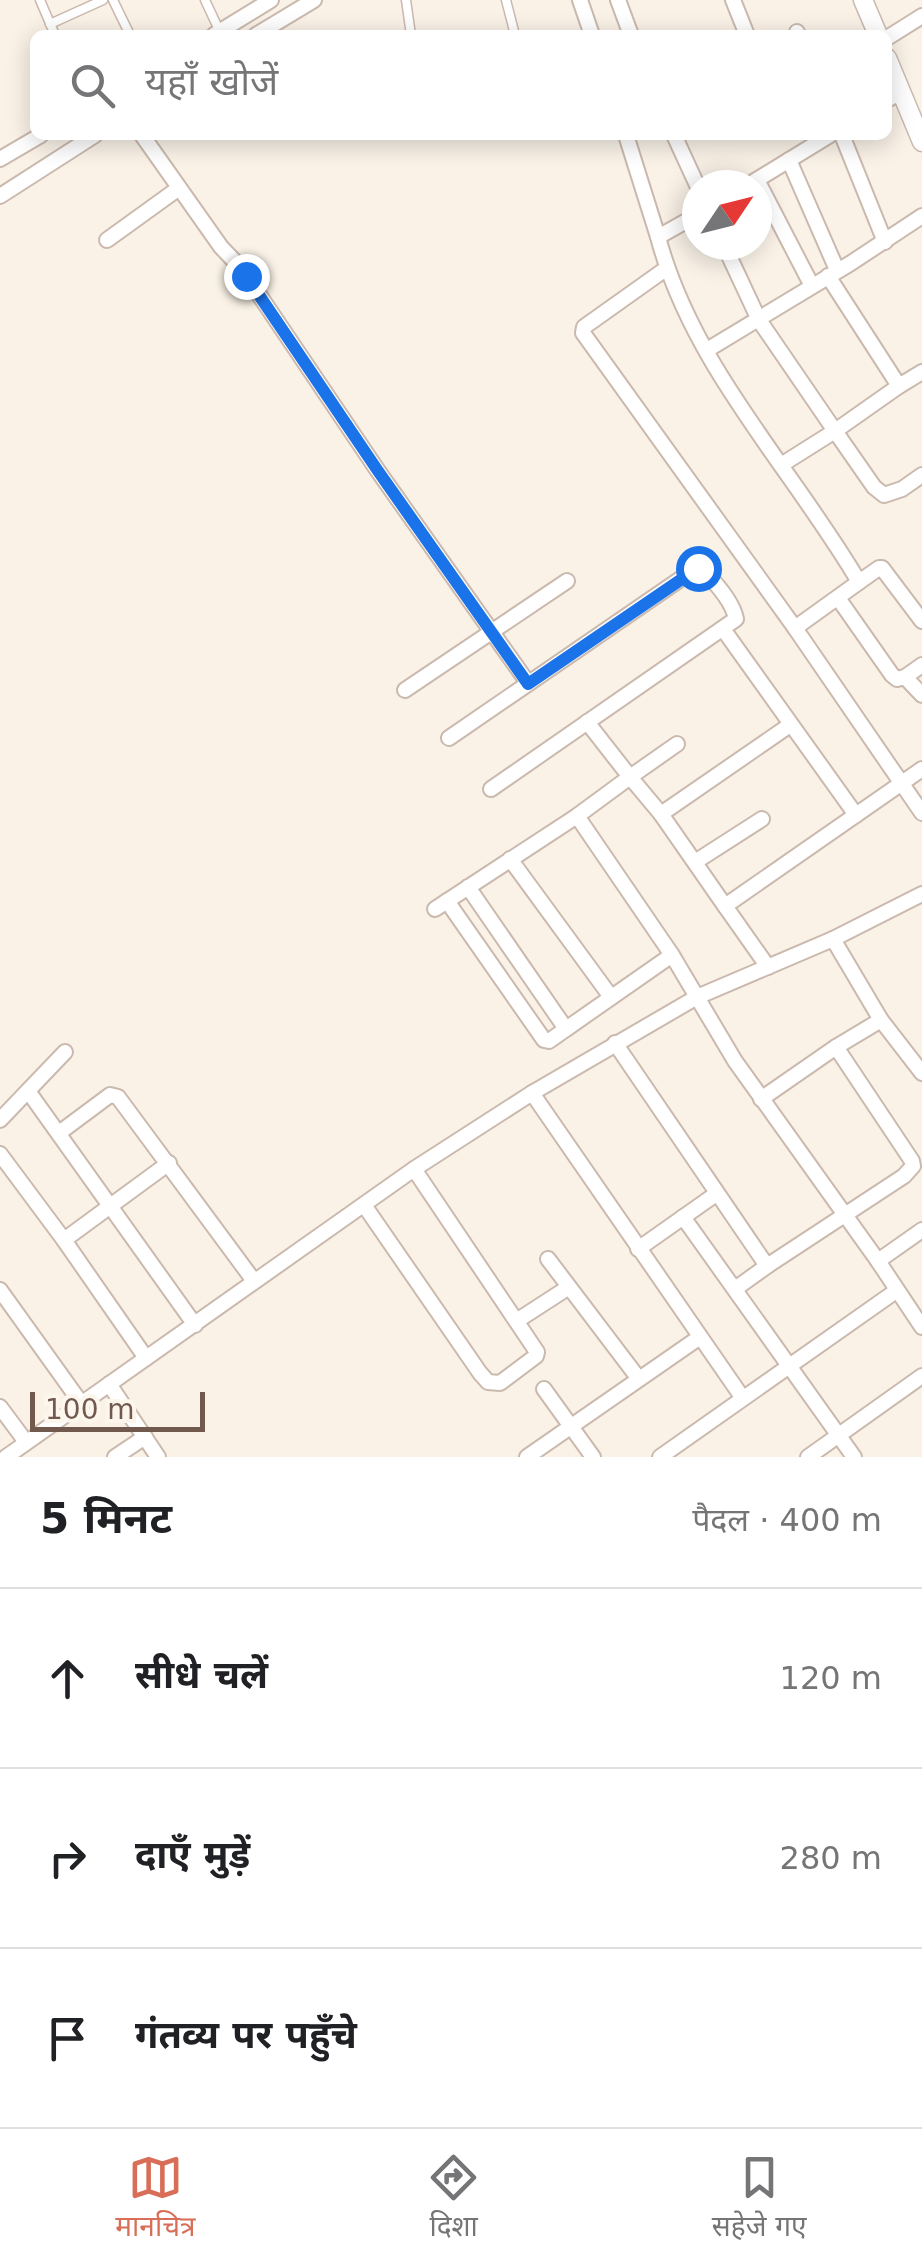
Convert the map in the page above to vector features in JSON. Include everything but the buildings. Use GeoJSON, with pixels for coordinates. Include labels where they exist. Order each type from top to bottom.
{"type":"FeatureCollection","features":[{"type":"Feature","properties":{"kind":"street"},"geometry":{"type":"LineString","coordinates":[[222,30],[271,0]]}},
{"type":"Feature","properties":{"kind":"street"},"geometry":{"type":"LineString","coordinates":[[264,30],[314,0]]}},
{"type":"Feature","properties":{"kind":"street"},"geometry":{"type":"LineString","coordinates":[[580,0],[590,30]]}},
{"type":"Feature","properties":{"kind":"street"},"geometry":{"type":"LineString","coordinates":[[618,0],[629,30]]}},
{"type":"Feature","properties":{"kind":"street"},"geometry":{"type":"LineString","coordinates":[[733,0],[745,30]]}},
{"type":"Feature","properties":{"kind":"street"},"geometry":{"type":"LineString","coordinates":[[863,0],[876,30]]}},
{"type":"Feature","properties":{"kind":"street"},"geometry":{"type":"LineString","coordinates":[[892,35],[922,16]]}},
{"type":"Feature","properties":{"kind":"street"},"geometry":{"type":"LineString","coordinates":[[894,96],[918,120],[922,142]]}},
{"type":"Feature","properties":{"kind":"street"},"geometry":{"type":"LineString","coordinates":[[0,159],[32,140]]}},
{"type":"Feature","properties":{"kind":"street"},"geometry":{"type":"LineString","coordinates":[[0,196],[87,140]]}},
{"type":"Feature","properties":{"kind":"street"},"geometry":{"type":"LineString","coordinates":[[145,140],[221,247],[241,268],[528,684]]}},
{"type":"Feature","properties":{"kind":"street"},"geometry":{"type":"LineString","coordinates":[[628,140],[667,268],[707,350],[860,582]]}},
{"type":"Feature","properties":{"kind":"street"},"geometry":{"type":"LineString","coordinates":[[676,140],[690,170]]}},
{"type":"Feature","properties":{"kind":"street"},"geometry":{"type":"LineString","coordinates":[[772,171],[822,140]]}},
{"type":"Feature","properties":{"kind":"street"},"geometry":{"type":"LineString","coordinates":[[844,140],[884,242]]}},
{"type":"Feature","properties":{"kind":"street"},"geometry":{"type":"LineString","coordinates":[[789,160],[833,274],[898,386]]}},
{"type":"Feature","properties":{"kind":"street"},"geometry":{"type":"LineString","coordinates":[[107,240],[179,188]]}},
{"type":"Feature","properties":{"kind":"street"},"geometry":{"type":"LineString","coordinates":[[772,216],[812,286]]}},
{"type":"Feature","properties":{"kind":"street"},"geometry":{"type":"LineString","coordinates":[[707,350],[922,216]]}},
{"type":"Feature","properties":{"kind":"street"},"geometry":{"type":"LineString","coordinates":[[658,237],[682,223]]}},
{"type":"Feature","properties":{"kind":"street"},"geometry":{"type":"LineString","coordinates":[[731,260],[759,320],[874,487],[884,495],[902,490],[922,476]]}},
{"type":"Feature","properties":{"kind":"street"},"geometry":{"type":"LineString","coordinates":[[667,268],[584,327],[583,333],[922,813]]}},
{"type":"Feature","properties":{"kind":"street"},"geometry":{"type":"LineString","coordinates":[[781,465],[922,372]]}},
{"type":"Feature","properties":{"kind":"street"},"geometry":{"type":"LineString","coordinates":[[795,628],[882,568],[922,622]]}},
{"type":"Feature","properties":{"kind":"street"},"geometry":{"type":"LineString","coordinates":[[449,738],[695,569],[708,575],[735,611],[736,619],[491,789]]}},
{"type":"Feature","properties":{"kind":"street"},"geometry":{"type":"LineString","coordinates":[[405,690],[568,581]]}},
{"type":"Feature","properties":{"kind":"street"},"geometry":{"type":"LineString","coordinates":[[838,598],[894,678],[905,677],[922,665]]}},
{"type":"Feature","properties":{"kind":"street"},"geometry":{"type":"LineString","coordinates":[[723,630],[856,816]]}},
{"type":"Feature","properties":{"kind":"street"},"geometry":{"type":"LineString","coordinates":[[905,677],[922,695]]}},
{"type":"Feature","properties":{"kind":"street"},"geometry":{"type":"LineString","coordinates":[[588,722],[661,814],[768,966]]}},
{"type":"Feature","properties":{"kind":"street"},"geometry":{"type":"LineString","coordinates":[[661,814],[790,725]]}},
{"type":"Feature","properties":{"kind":"street"},"geometry":{"type":"LineString","coordinates":[[672,955],[549,1041],[544,1040],[441,905],[577,816],[676,744]]}},
{"type":"Feature","properties":{"kind":"street"},"geometry":{"type":"LineString","coordinates":[[725,906],[922,769]]}},
{"type":"Feature","properties":{"kind":"street"},"geometry":{"type":"LineString","coordinates":[[577,816],[672,955],[734,1061],[896,1291],[919,1317]]}},
{"type":"Feature","properties":{"kind":"street"},"geometry":{"type":"LineString","coordinates":[[695,862],[762,818]]}},
{"type":"Feature","properties":{"kind":"street"},"geometry":{"type":"LineString","coordinates":[[510,859],[612,997]]}},
{"type":"Feature","properties":{"kind":"street"},"geometry":{"type":"LineString","coordinates":[[468,887],[566,1029]]}},
{"type":"Feature","properties":{"kind":"street"},"geometry":{"type":"LineString","coordinates":[[9,1456],[414,1170],[532,1093],[696,996],[833,939],[922,894]]}},
{"type":"Feature","properties":{"kind":"street"},"geometry":{"type":"LineString","coordinates":[[833,939],[880,1020],[922,1074]]}},
{"type":"Feature","properties":{"kind":"street"},"geometry":{"type":"LineString","coordinates":[[762,1099],[880,1020]]}},
{"type":"Feature","properties":{"kind":"street"},"geometry":{"type":"LineString","coordinates":[[615,1043],[767,1266]]}},
{"type":"Feature","properties":{"kind":"street"},"geometry":{"type":"LineString","coordinates":[[735,1289],[904,1176],[913,1166],[836,1047]]}},
{"type":"Feature","properties":{"kind":"street"},"geometry":{"type":"LineString","coordinates":[[0,1120],[64,1052]]}},
{"type":"Feature","properties":{"kind":"street"},"geometry":{"type":"LineString","coordinates":[[28,1091],[196,1325]]}},
{"type":"Feature","properties":{"kind":"street"},"geometry":{"type":"LineString","coordinates":[[532,1093],[742,1397]]}},
{"type":"Feature","properties":{"kind":"street"},"geometry":{"type":"LineString","coordinates":[[58,1134],[110,1096],[122,1100],[254,1282]]}},
{"type":"Feature","properties":{"kind":"street"},"geometry":{"type":"LineString","coordinates":[[0,1154],[146,1358]]}},
{"type":"Feature","properties":{"kind":"street"},"geometry":{"type":"LineString","coordinates":[[64,1240],[169,1163]]}},
{"type":"Feature","properties":{"kind":"street"},"geometry":{"type":"LineString","coordinates":[[364,1205],[488,1382],[500,1383],[538,1352],[414,1170]]}},
{"type":"Feature","properties":{"kind":"street"},"geometry":{"type":"LineString","coordinates":[[638,1248],[716,1194]]}},
{"type":"Feature","properties":{"kind":"street"},"geometry":{"type":"LineString","coordinates":[[683,1217],[854,1457]]}},
{"type":"Feature","properties":{"kind":"street"},"geometry":{"type":"LineString","coordinates":[[878,1261],[922,1230]]}},
{"type":"Feature","properties":{"kind":"street"},"geometry":{"type":"LineString","coordinates":[[548,1259],[638,1379]]}},
{"type":"Feature","properties":{"kind":"street"},"geometry":{"type":"LineString","coordinates":[[518,1320],[569,1287]]}},
{"type":"Feature","properties":{"kind":"street"},"geometry":{"type":"LineString","coordinates":[[0,1290],[81,1403]]}},
{"type":"Feature","properties":{"kind":"street"},"geometry":{"type":"LineString","coordinates":[[660,1457],[896,1291]]}},
{"type":"Feature","properties":{"kind":"street"},"geometry":{"type":"LineString","coordinates":[[527,1457],[700,1338]]}},
{"type":"Feature","properties":{"kind":"street"},"geometry":{"type":"LineString","coordinates":[[808,1457],[922,1376]]}},
{"type":"Feature","properties":{"kind":"street"},"geometry":{"type":"LineString","coordinates":[[109,1384],[158,1457]]}},
{"type":"Feature","properties":{"kind":"street"},"geometry":{"type":"LineString","coordinates":[[544,1389],[592,1457]]}},
{"type":"Feature","properties":{"kind":"street"},"geometry":{"type":"LineString","coordinates":[[0,1406],[26,1442]]}},
{"type":"Feature","properties":{"kind":"street"},"geometry":{"type":"LineString","coordinates":[[115,1457],[145,1438]]}},
{"type":"Feature","properties":{"kind":"lane"},"geometry":{"type":"LineString","coordinates":[[40,0],[53,30]]}},
{"type":"Feature","properties":{"kind":"lane"},"geometry":{"type":"LineString","coordinates":[[50,24],[103,0]]}},
{"type":"Feature","properties":{"kind":"lane"},"geometry":{"type":"LineString","coordinates":[[113,0],[128,30]]}},
{"type":"Feature","properties":{"kind":"lane"},"geometry":{"type":"LineString","coordinates":[[205,0],[216,30]]}},
{"type":"Feature","properties":{"kind":"lane"},"geometry":{"type":"LineString","coordinates":[[406,0],[410,30]]}},
{"type":"Feature","properties":{"kind":"lane"},"geometry":{"type":"LineString","coordinates":[[506,0],[514,30]]}},
{"type":"Feature","properties":{"kind":"route"},"geometry":{"type":"LineString","coordinates":[[246,276],[528,684],[698,568]]}}]}
